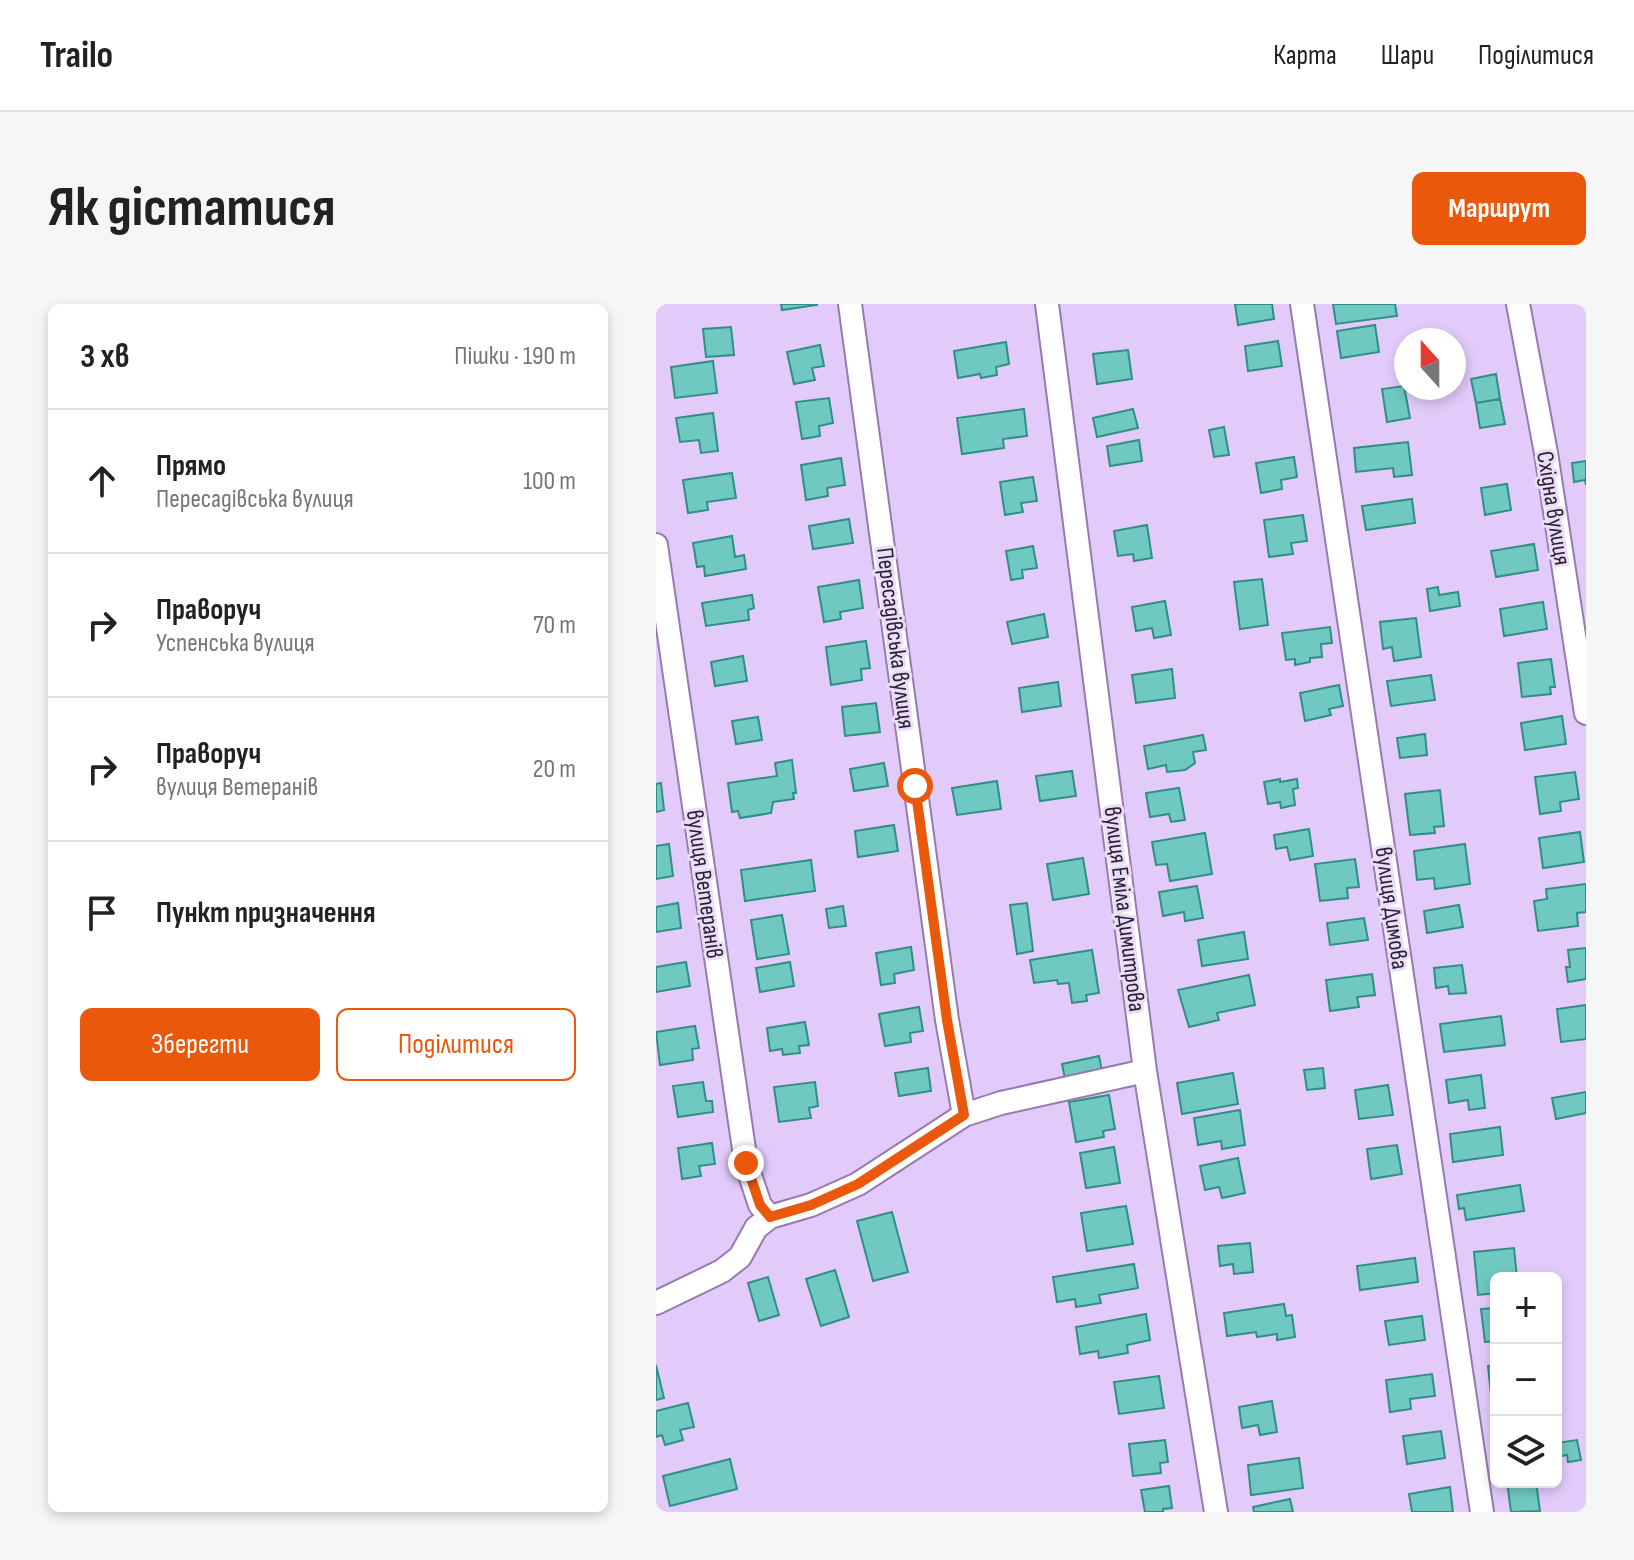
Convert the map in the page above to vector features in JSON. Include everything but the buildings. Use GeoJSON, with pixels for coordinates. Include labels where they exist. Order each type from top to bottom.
{"type":"FeatureCollection","features":[{"type":"Feature","properties":{"kind":"street","name":"Пересадівська вулиця"},"geometry":{"type":"LineString","coordinates":[[850,304],[942,989],[964,1115]]}},
{"type":"Feature","properties":{"kind":"street","name":"вулиця Еміла Димитрова"},"geometry":{"type":"LineString","coordinates":[[1047,304],[1145,1071],[1216,1512]]}},
{"type":"Feature","properties":{"kind":"street","name":"вулиця Димова"},"geometry":{"type":"LineString","coordinates":[[1302,304],[1482,1512]]}},
{"type":"Feature","properties":{"kind":"street","name":"Східна вулиця"},"geometry":{"type":"LineString","coordinates":[[1518,304],[1546,453],[1586,713]]}},
{"type":"Feature","properties":{"kind":"street","name":"вулиця Ветеранів"},"geometry":{"type":"LineString","coordinates":[[656,545],[746,1163],[760,1205],[770,1217]]}},
{"type":"Feature","properties":{"kind":"street"},"geometry":{"type":"LineString","coordinates":[[656,1303],[722,1271],[740,1257],[756,1228],[770,1217],[811,1205],[858,1184],[964,1115],[1001,1103],[1145,1071]]}},
{"type":"Feature","properties":{"kind":"route"},"geometry":{"type":"LineString","coordinates":[[746,1163],[760,1205],[770,1217],[811,1205],[858,1184],[964,1115],[947,1020],[915,786]]}}]}
